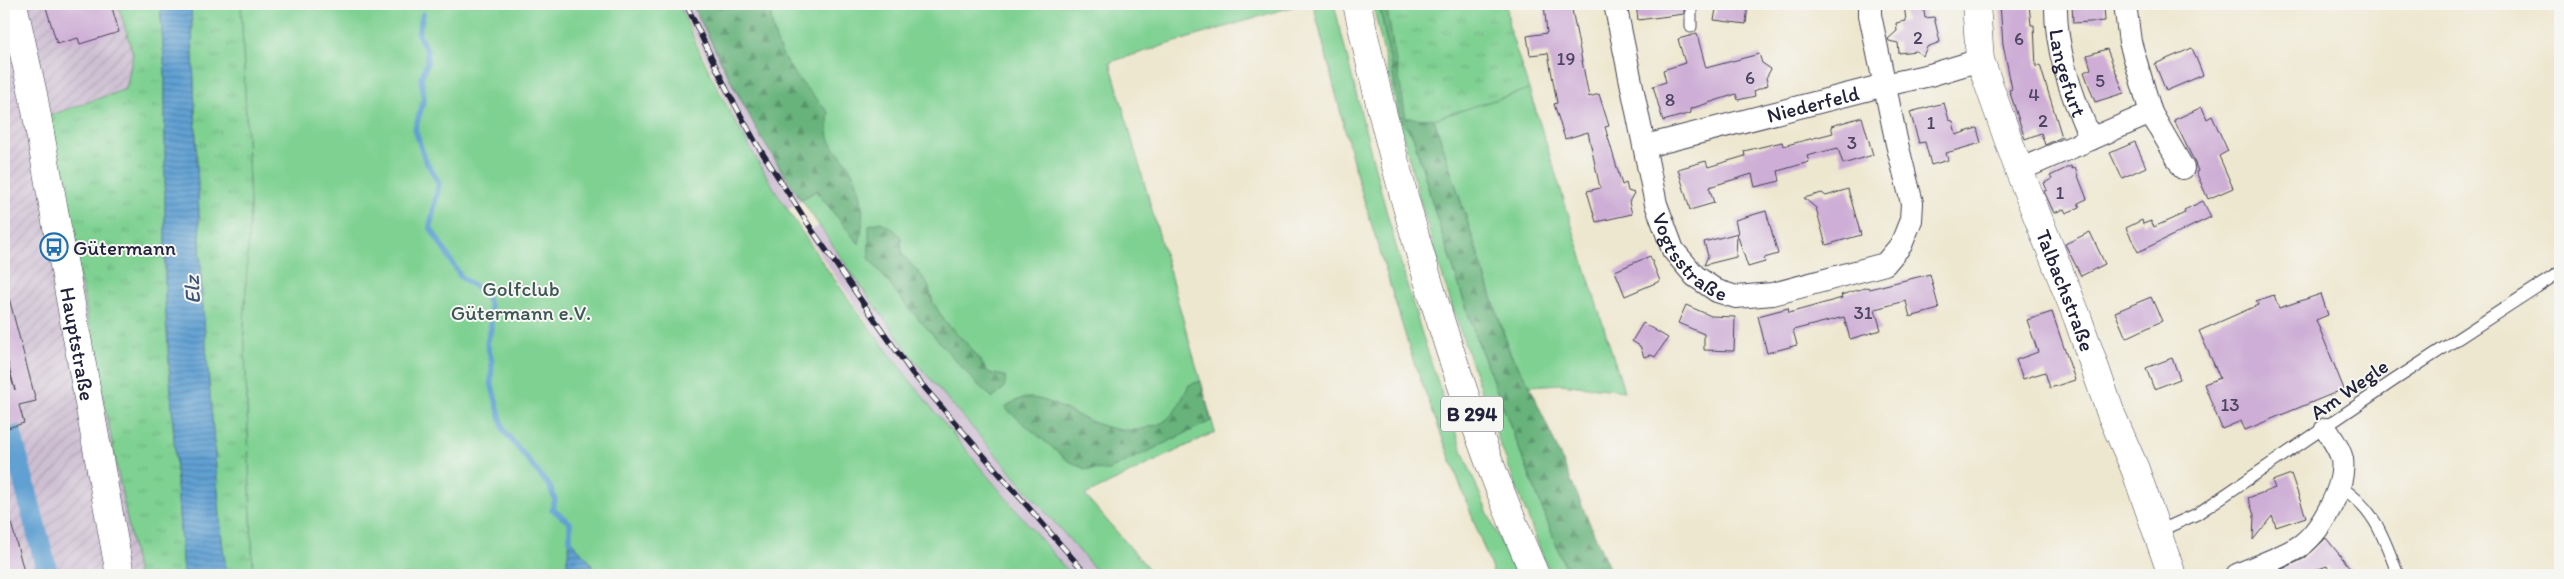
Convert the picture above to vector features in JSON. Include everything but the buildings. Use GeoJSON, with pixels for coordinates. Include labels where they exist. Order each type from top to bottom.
{"type":"FeatureCollection","features":[{"type":"Feature","properties":{"kind":"main road","name":"Hauptstraße"},"geometry":{"type":"LineString","coordinates":[[13,4],[25,53],[120,575]]}},
{"type":"Feature","properties":{"kind":"main road","name":"B 294"},"geometry":{"type":"LineString","coordinates":[[1356,4],[1417,249],[1494,475],[1535,575]]}},
{"type":"Feature","properties":{"kind":"main road","name":"Talbachstraße"},"geometry":{"type":"LineString","coordinates":[[1976,4],[1980,60],[2019,170],[2078,319],[2111,414],[2135,469],[2172,575]]}},
{"type":"Feature","properties":{"kind":"street","name":"Vogtsstraße"},"geometry":{"type":"LineString","coordinates":[[1615,4],[1646,146],[1656,204],[1673,250],[1694,276],[1717,291],[1736,297],[1772,294],[1885,264],[1901,245],[1911,220],[1912,203],[1897,144],[1885,84]]}},
{"type":"Feature","properties":{"kind":"street"},"geometry":{"type":"LineString","coordinates":[[1870,4],[1870,15],[1885,84]]}},
{"type":"Feature","properties":{"kind":"street","name":"Langefurt"},"geometry":{"type":"LineString","coordinates":[[2056,4],[2056,24],[2073,94],[2091,139]]}},
{"type":"Feature","properties":{"kind":"street"},"geometry":{"type":"LineString","coordinates":[[2125,4],[2130,42],[2151,113],[2183,168]]}},
{"type":"Feature","properties":{"kind":"street","name":"Niederfeld"},"geometry":{"type":"LineString","coordinates":[[1646,146],[1885,84],[1930,75],[1980,60]]}},
{"type":"Feature","properties":{"kind":"street","name":"Langefurt"},"geometry":{"type":"LineString","coordinates":[[2019,170],[2151,113]]}},
{"type":"Feature","properties":{"kind":"street"},"geometry":{"type":"LineString","coordinates":[[2237,575],[2297,548],[2311,536],[2326,515],[2339,486],[2342,458],[2326,428]]}},
{"type":"Feature","properties":{"kind":"lane"},"geometry":{"type":"LineString","coordinates":[[1691,4],[1691,27]]}},
{"type":"Feature","properties":{"kind":"lane","name":"Am Wegle"},"geometry":{"type":"LineString","coordinates":[[2157,532],[2197,514],[2326,428],[2392,381],[2560,272]]}},
{"type":"Feature","properties":{"kind":"lane"},"geometry":{"type":"LineString","coordinates":[[2339,486],[2365,506],[2374,518],[2398,575]]}},
{"type":"Feature","properties":{"kind":"shaded area"},"geometry":{"type":"Polygon","coordinates":[[[4,4],[118,4],[133,54],[126,89],[48,117],[138,575],[4,575],[4,4]]]}},
{"type":"Feature","properties":{"kind":"shaded area"},"geometry":{"type":"Polygon","coordinates":[[[679,4],[692,4],[733,86],[781,170],[801,200],[788,210],[748,145],[679,4]]]}},
{"type":"Feature","properties":{"kind":"shaded area"},"geometry":{"type":"Polygon","coordinates":[[[819,226],[919,366],[1100,575],[1071,575],[905,376],[805,233],[819,226]]]}},
{"type":"Feature","properties":{"kind":"green space"},"geometry":{"type":"Polygon","coordinates":[[[118,4],[160,4],[165,73],[165,301],[183,575],[138,575],[48,116],[126,89],[133,54],[118,4]]]}},
{"type":"Feature","properties":{"kind":"green space"},"geometry":{"type":"Polygon","coordinates":[[[191,4],[241,4],[250,206],[244,325],[253,575],[227,575],[222,541],[202,297],[191,4]]]}},
{"type":"Feature","properties":{"kind":"green space","name":"Golfclub Gütermann e.V."},"geometry":{"type":"Polygon","coordinates":[[[241,4],[679,4],[715,83],[757,160],[803,233],[852,304],[905,374],[959,442],[1071,575],[253,575],[244,325],[250,206],[241,4]]]}},
{"type":"Feature","properties":{"kind":"green space"},"geometry":{"type":"Polygon","coordinates":[[[692,4],[1301,4],[1110,62],[1215,432],[1085,495],[1154,575],[1100,575],[919,366],[864,291],[781,170],[733,86],[692,4]]]}},
{"type":"Feature","properties":{"kind":"green space"},"geometry":{"type":"Polygon","coordinates":[[[692,4],[770,4],[775,38],[781,52],[796,76],[829,113],[828,133],[832,145],[846,162],[859,187],[863,216],[859,244],[816,191],[801,200],[761,138],[692,4]]]}},
{"type":"Feature","properties":{"kind":"green space"},"geometry":{"type":"Polygon","coordinates":[[[1313,4],[1334,4],[1395,242],[1430,360],[1477,488],[1516,575],[1494,575],[1412,357],[1357,177],[1313,4]]]}},
{"type":"Feature","properties":{"kind":"green space"},"geometry":{"type":"Polygon","coordinates":[[[1373,4],[1379,4],[1402,121],[1413,136],[1438,222],[1476,337],[1568,575],[1551,575],[1545,562],[1470,361],[1443,279],[1415,180],[1373,4]]]}},
{"type":"Feature","properties":{"kind":"green space"},"geometry":{"type":"Polygon","coordinates":[[[1379,4],[1386,4],[1406,118],[1434,119],[1510,353],[1530,386],[1612,575],[1568,575],[1476,337],[1438,222],[1413,136],[1402,121],[1379,4]]]}},
{"type":"Feature","properties":{"kind":"green space"},"geometry":{"type":"Polygon","coordinates":[[[1386,4],[1507,4],[1509,28],[1529,89],[1434,119],[1406,118],[1386,4]]]}},
{"type":"Feature","properties":{"kind":"green space"},"geometry":{"type":"Polygon","coordinates":[[[1529,89],[1624,391],[1560,384],[1530,386],[1510,353],[1434,119],[1529,89]]]}},
{"type":"Feature","properties":{"kind":"green space"},"geometry":{"type":"Polygon","coordinates":[[[881,222],[893,229],[901,237],[902,254],[927,282],[933,302],[944,320],[970,347],[989,373],[1005,376],[1003,389],[993,398],[975,382],[907,306],[869,258],[869,225],[881,222]]]}},
{"type":"Feature","properties":{"kind":"green space"},"geometry":{"type":"Polygon","coordinates":[[[1201,381],[1211,421],[1109,470],[1085,469],[1067,460],[1005,408],[1016,401],[1031,398],[1046,401],[1114,429],[1133,430],[1165,421],[1177,408],[1189,385],[1201,381]]]}},
{"type":"Feature","properties":{"kind":"water","name":"Elz"},"geometry":{"type":"Polygon","coordinates":[[[160,4],[191,4],[202,297],[222,541],[227,575],[183,575],[165,301],[165,73],[160,4]]]}},
{"type":"Feature","properties":{"kind":"water"},"geometry":{"type":"Polygon","coordinates":[[[570,540],[587,558],[598,575],[567,575],[570,540]]]}},
{"type":"Feature","properties":{"kind":"waterway"},"geometry":{"type":"LineString","coordinates":[[423,14],[418,34],[427,51],[427,63],[421,78],[424,99],[415,129],[425,160],[439,183],[430,227],[461,277],[483,292],[490,305],[491,329],[487,343],[492,362],[491,382],[504,431],[550,487],[555,500],[552,509],[570,523],[570,540]]}},
{"type":"Feature","properties":{"kind":"waterway"},"geometry":{"type":"LineString","coordinates":[[4,405],[48,575]]}},
{"type":"Feature","properties":{"kind":"railway"},"geometry":{"type":"LineString","coordinates":[[686,4],[727,90],[756,143],[812,230],[912,373],[1087,575]]}},
{"type":"Feature","properties":{"kind":"place","name":"Gütermann"},"geometry":{"type":"Point","coordinates":[54,247]}}]}
